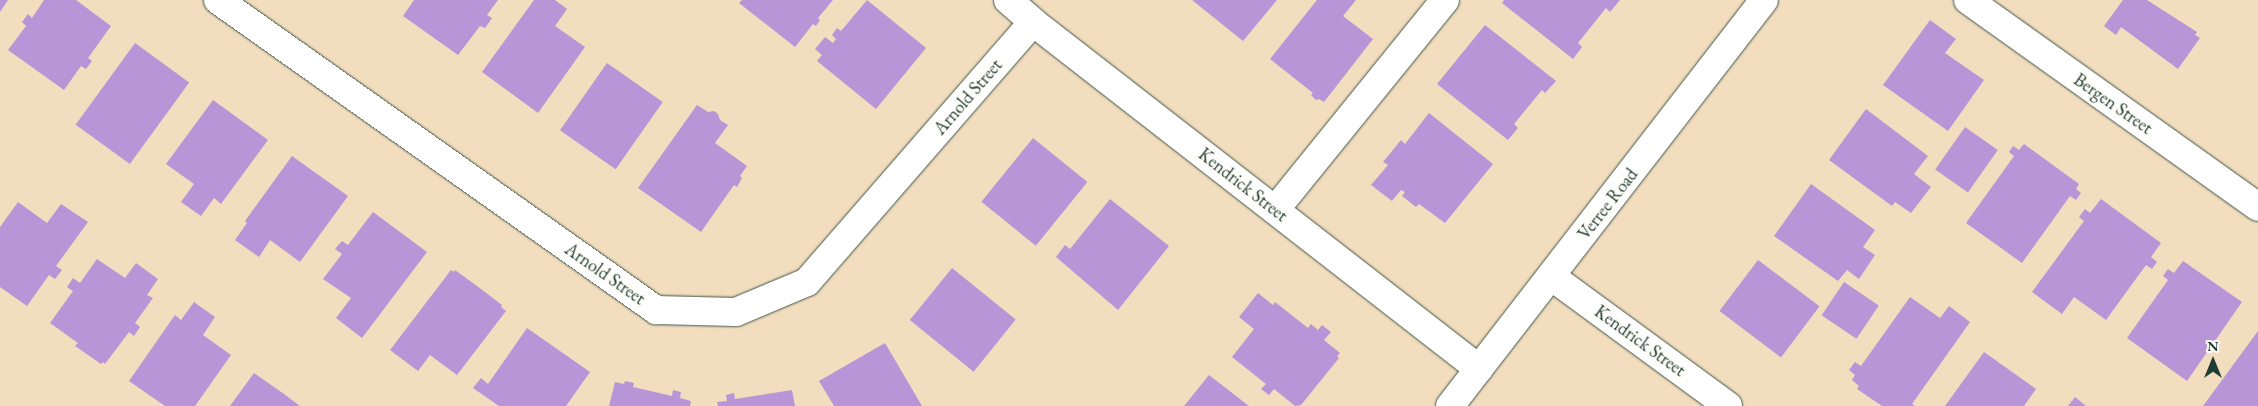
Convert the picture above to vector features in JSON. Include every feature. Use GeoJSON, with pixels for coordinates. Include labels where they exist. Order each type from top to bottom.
{"type":"FeatureCollection","features":[{"type":"Feature","properties":{"kind":"street","name":"Arnold Street"},"geometry":{"type":"LineString","coordinates":[[218,0],[656,310],[736,312],[807,282],[1033,22]]}},
{"type":"Feature","properties":{"kind":"street","name":"Kendrick Street"},"geometry":{"type":"LineString","coordinates":[[1008,0],[1033,22],[1479,369]]}},
{"type":"Feature","properties":{"kind":"street"},"geometry":{"type":"LineString","coordinates":[[1275,210],[1444,0]]}},
{"type":"Feature","properties":{"kind":"street","name":"Verree Road"},"geometry":{"type":"LineString","coordinates":[[1450,406],[1552,277],[1764,0]]}},
{"type":"Feature","properties":{"kind":"street","name":"Bergen Street"},"geometry":{"type":"LineString","coordinates":[[1968,0],[2258,207]]}},
{"type":"Feature","properties":{"kind":"street","name":"Kendrick Street"},"geometry":{"type":"LineString","coordinates":[[1552,277],[1728,406]]}},
{"type":"Feature","properties":{"kind":"building"},"geometry":{"type":"Polygon","coordinates":[[[0,0],[8,0],[0,12],[0,0]]]}},
{"type":"Feature","properties":{"kind":"building"},"geometry":{"type":"Polygon","coordinates":[[[44,0],[76,0],[111,26],[88,58],[92,61],[86,69],[81,66],[64,90],[8,50],[26,26],[22,22],[28,14],[32,18],[44,0]]]}},
{"type":"Feature","properties":{"kind":"building"},"geometry":{"type":"Polygon","coordinates":[[[414,0],[498,0],[487,15],[492,18],[485,28],[480,26],[458,55],[403,16],[414,0]]]}},
{"type":"Feature","properties":{"kind":"building"},"geometry":{"type":"Polygon","coordinates":[[[534,0],[555,0],[567,9],[555,26],[585,47],[538,113],[482,72],[534,0]]]}},
{"type":"Feature","properties":{"kind":"building"},"geometry":{"type":"Polygon","coordinates":[[[742,0],[833,0],[818,18],[820,20],[816,26],[813,24],[795,47],[739,3],[742,0]]]}},
{"type":"Feature","properties":{"kind":"building"},"geometry":{"type":"Polygon","coordinates":[[[867,0],[926,48],[876,109],[817,61],[822,55],[815,49],[825,37],[833,43],[836,39],[832,35],[837,28],[841,31],[867,0]]]}},
{"type":"Feature","properties":{"kind":"building"},"geometry":{"type":"Polygon","coordinates":[[[1192,0],[1277,0],[1243,41],[1192,0]]]}},
{"type":"Feature","properties":{"kind":"building"},"geometry":{"type":"Polygon","coordinates":[[[1317,0],[1356,0],[1343,16],[1373,39],[1324,102],[1319,99],[1316,100],[1311,95],[1313,93],[1270,59],[1317,0]]]}},
{"type":"Feature","properties":{"kind":"building"},"geometry":{"type":"Polygon","coordinates":[[[1504,0],[1620,0],[1610,12],[1606,8],[1578,43],[1582,47],[1573,59],[1502,3],[1504,0]]]}},
{"type":"Feature","properties":{"kind":"building"},"geometry":{"type":"Polygon","coordinates":[[[2123,0],[2147,0],[2197,32],[2195,35],[2200,38],[2178,69],[2121,27],[2116,35],[2104,26],[2123,0]]]}},
{"type":"Feature","properties":{"kind":"building"},"geometry":{"type":"Polygon","coordinates":[[[1930,20],[1956,39],[1945,53],[1984,80],[1948,131],[1883,85],[1930,20]]]}},
{"type":"Feature","properties":{"kind":"building"},"geometry":{"type":"Polygon","coordinates":[[[1485,25],[1556,81],[1545,93],[1542,90],[1514,124],[1518,128],[1508,140],[1437,84],[1485,25]]]}},
{"type":"Feature","properties":{"kind":"building"},"geometry":{"type":"Polygon","coordinates":[[[135,43],[189,82],[130,164],[76,125],[135,43]]]}},
{"type":"Feature","properties":{"kind":"building"},"geometry":{"type":"Polygon","coordinates":[[[607,63],[663,102],[616,169],[560,130],[607,63]]]}},
{"type":"Feature","properties":{"kind":"building"},"geometry":{"type":"Polygon","coordinates":[[[213,100],[268,140],[221,204],[214,198],[201,216],[181,202],[194,184],[166,164],[213,100]]]}},
{"type":"Feature","properties":{"kind":"building"},"geometry":{"type":"Polygon","coordinates":[[[697,105],[708,112],[714,111],[718,114],[720,120],[728,125],[715,143],[747,166],[740,176],[742,178],[737,187],[734,185],[701,232],[638,188],[697,105]]]}},
{"type":"Feature","properties":{"kind":"building"},"geometry":{"type":"Polygon","coordinates":[[[1866,109],[1928,156],[1914,174],[1931,187],[1911,213],[1895,202],[1892,206],[1829,160],[1866,109]]]}},
{"type":"Feature","properties":{"kind":"building"},"geometry":{"type":"Polygon","coordinates":[[[1429,113],[1493,164],[1445,223],[1419,204],[1416,207],[1402,196],[1405,192],[1401,190],[1392,201],[1371,185],[1388,165],[1383,162],[1401,140],[1405,144],[1429,113]]]}},
{"type":"Feature","properties":{"kind":"building"},"geometry":{"type":"Polygon","coordinates":[[[1965,127],[1998,150],[1968,193],[1935,170],[1965,127]]]}},
{"type":"Feature","properties":{"kind":"building"},"geometry":{"type":"Polygon","coordinates":[[[1033,138],[1087,182],[1036,246],[981,202],[1033,138]]]}},
{"type":"Feature","properties":{"kind":"building"},"geometry":{"type":"Polygon","coordinates":[[[2024,144],[2079,184],[2076,189],[2081,193],[2076,200],[2070,196],[2022,263],[1966,223],[2014,156],[2009,152],[2013,146],[2019,150],[2024,144]]]}},
{"type":"Feature","properties":{"kind":"building"},"geometry":{"type":"Polygon","coordinates":[[[292,156],[348,196],[300,262],[270,240],[259,257],[235,240],[247,223],[245,221],[292,156]]]}},
{"type":"Feature","properties":{"kind":"building"},"geometry":{"type":"Polygon","coordinates":[[[1811,184],[1875,230],[1863,247],[1875,255],[1859,279],[1847,270],[1838,281],[1774,236],[1811,184]]]}},
{"type":"Feature","properties":{"kind":"building"},"geometry":{"type":"Polygon","coordinates":[[[1110,199],[1169,246],[1118,310],[1056,257],[1065,245],[1070,249],[1110,199]]]}},
{"type":"Feature","properties":{"kind":"building"},"geometry":{"type":"Polygon","coordinates":[[[2101,199],[2161,243],[2151,257],[2157,262],[2152,269],[2146,265],[2106,320],[2074,297],[2062,314],[2032,292],[2084,221],[2079,217],[2085,209],[2090,213],[2101,199]]]}},
{"type":"Feature","properties":{"kind":"building"},"geometry":{"type":"Polygon","coordinates":[[[18,202],[47,223],[61,204],[88,222],[56,266],[62,270],[55,279],[49,275],[27,306],[0,287],[0,227],[18,202]]]}},
{"type":"Feature","properties":{"kind":"building"},"geometry":{"type":"Polygon","coordinates":[[[373,212],[427,252],[362,338],[336,318],[351,298],[323,279],[342,254],[335,249],[342,241],[348,245],[373,212]]]}},
{"type":"Feature","properties":{"kind":"building"},"geometry":{"type":"Polygon","coordinates":[[[97,259],[125,278],[136,263],[158,279],[147,295],[153,298],[135,323],[140,327],[134,336],[129,332],[105,364],[103,362],[101,364],[75,346],[78,343],[50,323],[73,291],[67,287],[73,278],[80,283],[97,259]]]}},
{"type":"Feature","properties":{"kind":"building"},"geometry":{"type":"Polygon","coordinates":[[[1758,260],[1819,306],[1781,357],[1719,311],[1758,260]]]}},
{"type":"Feature","properties":{"kind":"building"},"geometry":{"type":"Polygon","coordinates":[[[2183,261],[2242,302],[2187,381],[2127,338],[2168,280],[2163,276],[2168,269],[2174,273],[2183,261]]]}},
{"type":"Feature","properties":{"kind":"building"},"geometry":{"type":"Polygon","coordinates":[[[952,268],[1016,320],[974,372],[910,320],[952,268]]]}},
{"type":"Feature","properties":{"kind":"building"},"geometry":{"type":"Polygon","coordinates":[[[451,270],[454,272],[455,270],[481,289],[502,305],[501,307],[506,311],[457,375],[430,355],[418,371],[390,350],[451,270]]]}},
{"type":"Feature","properties":{"kind":"building"},"geometry":{"type":"Polygon","coordinates":[[[1844,282],[1879,305],[1856,339],[1822,315],[1844,282]]]}},
{"type":"Feature","properties":{"kind":"building"},"geometry":{"type":"Polygon","coordinates":[[[1258,293],[1273,305],[1275,302],[1308,328],[1311,324],[1318,330],[1322,325],[1331,332],[1324,340],[1340,353],[1337,356],[1339,358],[1301,405],[1295,406],[1274,389],[1269,395],[1261,389],[1266,384],[1232,357],[1254,329],[1239,317],[1258,293]]]}},
{"type":"Feature","properties":{"kind":"building"},"geometry":{"type":"Polygon","coordinates":[[[1910,297],[1940,318],[1949,306],[1970,322],[1912,404],[1915,406],[1882,406],[1857,389],[1859,386],[1852,380],[1855,375],[1849,370],[1855,362],[1861,366],[1910,297]]]}},
{"type":"Feature","properties":{"kind":"building"},"geometry":{"type":"Polygon","coordinates":[[[194,302],[215,317],[203,335],[231,355],[195,406],[165,406],[129,381],[175,315],[181,320],[194,302]]]}},
{"type":"Feature","properties":{"kind":"building"},"geometry":{"type":"Polygon","coordinates":[[[527,328],[590,372],[566,406],[499,406],[473,388],[481,378],[488,384],[527,328]]]}},
{"type":"Feature","properties":{"kind":"building"},"geometry":{"type":"Polygon","coordinates":[[[2258,331],[2258,406],[2203,406],[2258,331]]]}},
{"type":"Feature","properties":{"kind":"building"},"geometry":{"type":"Polygon","coordinates":[[[885,343],[922,406],[834,406],[819,381],[885,343]]]}},
{"type":"Feature","properties":{"kind":"building"},"geometry":{"type":"Polygon","coordinates":[[[1984,352],[2036,389],[2024,406],[1945,406],[1984,352]]]}},
{"type":"Feature","properties":{"kind":"building"},"geometry":{"type":"Polygon","coordinates":[[[254,373],[284,394],[300,406],[230,406],[254,373]]]}},
{"type":"Feature","properties":{"kind":"building"},"geometry":{"type":"Polygon","coordinates":[[[1209,375],[1249,406],[1184,406],[1209,375]]]}},
{"type":"Feature","properties":{"kind":"building"},"geometry":{"type":"Polygon","coordinates":[[[625,381],[634,383],[633,387],[672,396],[673,390],[681,392],[680,398],[691,401],[690,406],[609,406],[615,382],[624,384],[625,381]]]}},
{"type":"Feature","properties":{"kind":"building"},"geometry":{"type":"Polygon","coordinates":[[[792,390],[795,406],[718,406],[717,402],[727,401],[726,395],[734,393],[735,399],[792,390]]]}},
{"type":"Feature","properties":{"kind":"building"},"geometry":{"type":"Polygon","coordinates":[[[2075,397],[2086,406],[2068,406],[2075,397]]]}}]}
